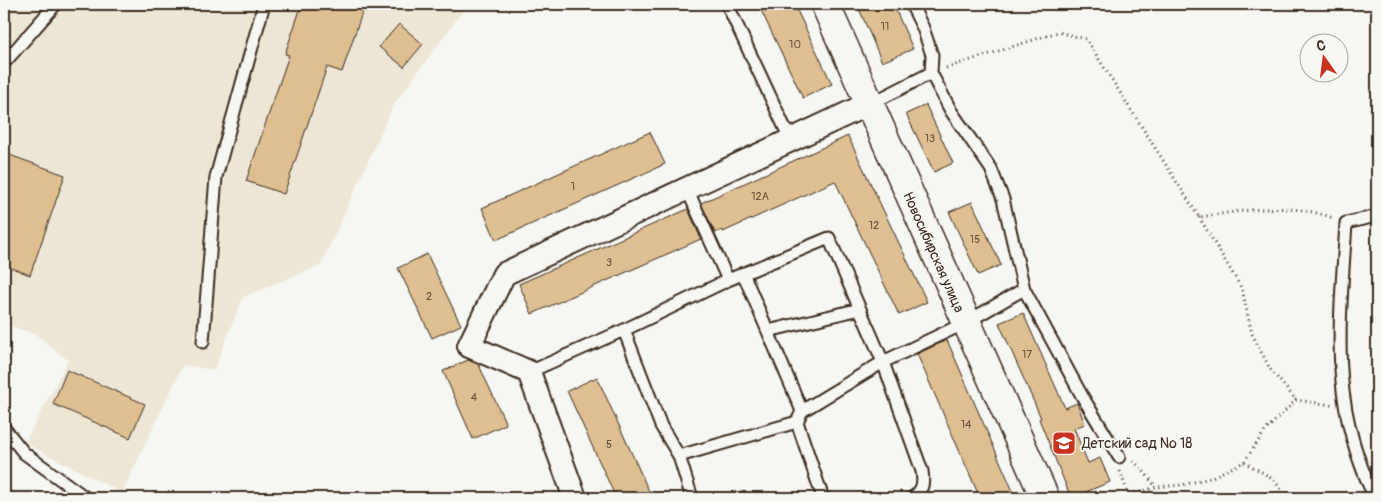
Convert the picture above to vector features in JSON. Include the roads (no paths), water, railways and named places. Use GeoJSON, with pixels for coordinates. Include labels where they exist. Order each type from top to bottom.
{"type":"FeatureCollection","features":[{"type":"Feature","properties":{"kind":"main road","name":"Новосибирская улица"},"geometry":{"type":"LineString","coordinates":[[825,4],[965,323],[1045,498]]}},
{"type":"Feature","properties":{"kind":"street"},"geometry":{"type":"LineString","coordinates":[[575,498],[529,372],[469,346],[504,274],[868,104]]}},
{"type":"Feature","properties":{"kind":"lane"},"geometry":{"type":"LineString","coordinates":[[4,63],[56,4]]}},
{"type":"Feature","properties":{"kind":"lane"},"geometry":{"type":"LineString","coordinates":[[202,342],[216,177],[264,4]]}},
{"type":"Feature","properties":{"kind":"lane"},"geometry":{"type":"LineString","coordinates":[[727,4],[791,141]]}},
{"type":"Feature","properties":{"kind":"lane"},"geometry":{"type":"LineString","coordinates":[[911,4],[923,28],[932,56],[931,73],[952,111],[991,169],[1003,199],[1024,289],[1082,396],[1119,457]]}},
{"type":"Feature","properties":{"kind":"lane"},"geometry":{"type":"LineString","coordinates":[[868,104],[931,73]]}},
{"type":"Feature","properties":{"kind":"lane"},"geometry":{"type":"LineString","coordinates":[[687,189],[728,280]]}},
{"type":"Feature","properties":{"kind":"lane"},"geometry":{"type":"LineString","coordinates":[[1375,498],[1361,469],[1344,407],[1340,335],[1346,223],[1377,216]]}},
{"type":"Feature","properties":{"kind":"lane"},"geometry":{"type":"LineString","coordinates":[[529,372],[624,330],[743,273],[829,238],[883,362],[922,471],[924,484],[919,493],[912,498]]}},
{"type":"Feature","properties":{"kind":"lane"},"geometry":{"type":"LineString","coordinates":[[743,273],[802,411]]}},
{"type":"Feature","properties":{"kind":"lane"},"geometry":{"type":"LineString","coordinates":[[823,498],[797,422],[802,411],[883,362],[965,323],[1024,289]]}},
{"type":"Feature","properties":{"kind":"lane"},"geometry":{"type":"LineString","coordinates":[[768,331],[860,309]]}},
{"type":"Feature","properties":{"kind":"lane"},"geometry":{"type":"LineString","coordinates":[[624,330],[661,426],[679,456],[692,498]]}},
{"type":"Feature","properties":{"kind":"lane"},"geometry":{"type":"LineString","coordinates":[[679,456],[797,422]]}},
{"type":"Feature","properties":{"kind":"lane"},"geometry":{"type":"LineString","coordinates":[[4,428],[24,453],[86,498]]}},
{"type":"Feature","properties":{"kind":"place","name":"Детский сад № 18"},"geometry":{"type":"Point","coordinates":[1064,443]}}]}
